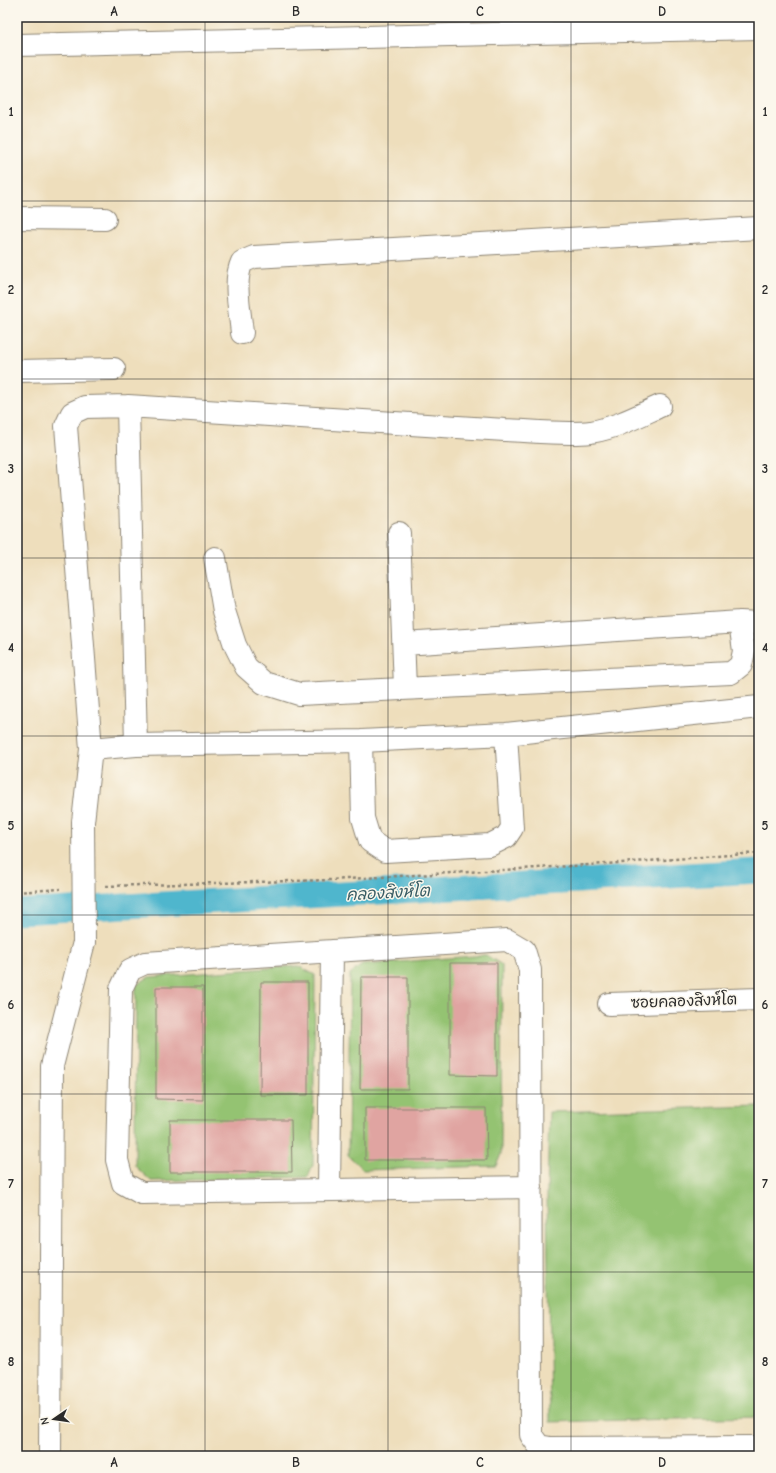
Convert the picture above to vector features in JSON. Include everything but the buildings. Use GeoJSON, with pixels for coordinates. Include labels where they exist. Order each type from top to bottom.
{"type":"FeatureCollection","features":[{"type":"Feature","properties":{"kind":"street"},"geometry":{"type":"LineString","coordinates":[[17,45],[759,28]]}},
{"type":"Feature","properties":{"kind":"street"},"geometry":{"type":"LineString","coordinates":[[17,218],[105,219]]}},
{"type":"Feature","properties":{"kind":"street"},"geometry":{"type":"LineString","coordinates":[[242,333],[237,280],[242,262],[254,258],[759,228]]}},
{"type":"Feature","properties":{"kind":"street"},"geometry":{"type":"LineString","coordinates":[[17,370],[114,369]]}},
{"type":"Feature","properties":{"kind":"street"},"geometry":{"type":"LineString","coordinates":[[128,406],[136,745]]}},
{"type":"Feature","properties":{"kind":"street"},"geometry":{"type":"LineString","coordinates":[[50,1456],[52,1066],[84,942],[83,822],[91,749],[66,426],[72,413],[85,407],[128,406],[505,430],[591,432],[623,423],[660,406]]}},
{"type":"Feature","properties":{"kind":"street"},"geometry":{"type":"LineString","coordinates":[[399,533],[405,688]]}},
{"type":"Feature","properties":{"kind":"street"},"geometry":{"type":"LineString","coordinates":[[215,558],[224,611],[235,645],[246,667],[264,683],[300,694],[731,673],[741,665],[749,623],[404,644]]}},
{"type":"Feature","properties":{"kind":"street"},"geometry":{"type":"LineString","coordinates":[[91,749],[136,745],[361,741],[506,734],[759,707]]}},
{"type":"Feature","properties":{"kind":"street"},"geometry":{"type":"LineString","coordinates":[[361,741],[363,818],[370,841],[385,851],[490,845],[506,837],[512,828],[506,734]]}},
{"type":"Feature","properties":{"kind":"street"},"geometry":{"type":"LineString","coordinates":[[531,1187],[140,1193],[124,1183],[117,1160],[121,989],[130,970],[145,963],[507,940],[524,950],[530,970],[531,1187],[531,1435],[539,1446],[550,1448],[759,1447]]}},
{"type":"Feature","properties":{"kind":"street"},"geometry":{"type":"LineString","coordinates":[[329,1190],[332,951]]}},
{"type":"Feature","properties":{"kind":"street","name":"ซอยคลองสิงห์โต"},"geometry":{"type":"LineString","coordinates":[[609,1004],[759,999]]}},
{"type":"Feature","properties":{"kind":"green space"},"geometry":{"type":"Polygon","coordinates":[[[486,955],[502,965],[501,1154],[496,1166],[363,1170],[348,1155],[350,974],[362,965],[486,955]]]}},
{"type":"Feature","properties":{"kind":"green space"},"geometry":{"type":"Polygon","coordinates":[[[298,966],[315,975],[313,1165],[308,1177],[151,1181],[135,1166],[136,985],[149,977],[298,966]]]}},
{"type":"Feature","properties":{"kind":"green space"},"geometry":{"type":"Polygon","coordinates":[[[759,1106],[759,1417],[550,1422],[547,1194],[549,1112],[759,1106]]]}},
{"type":"Feature","properties":{"kind":"waterway","name":"คลองสิงห์โต"},"geometry":{"type":"LineString","coordinates":[[17,912],[759,871]]}}]}
